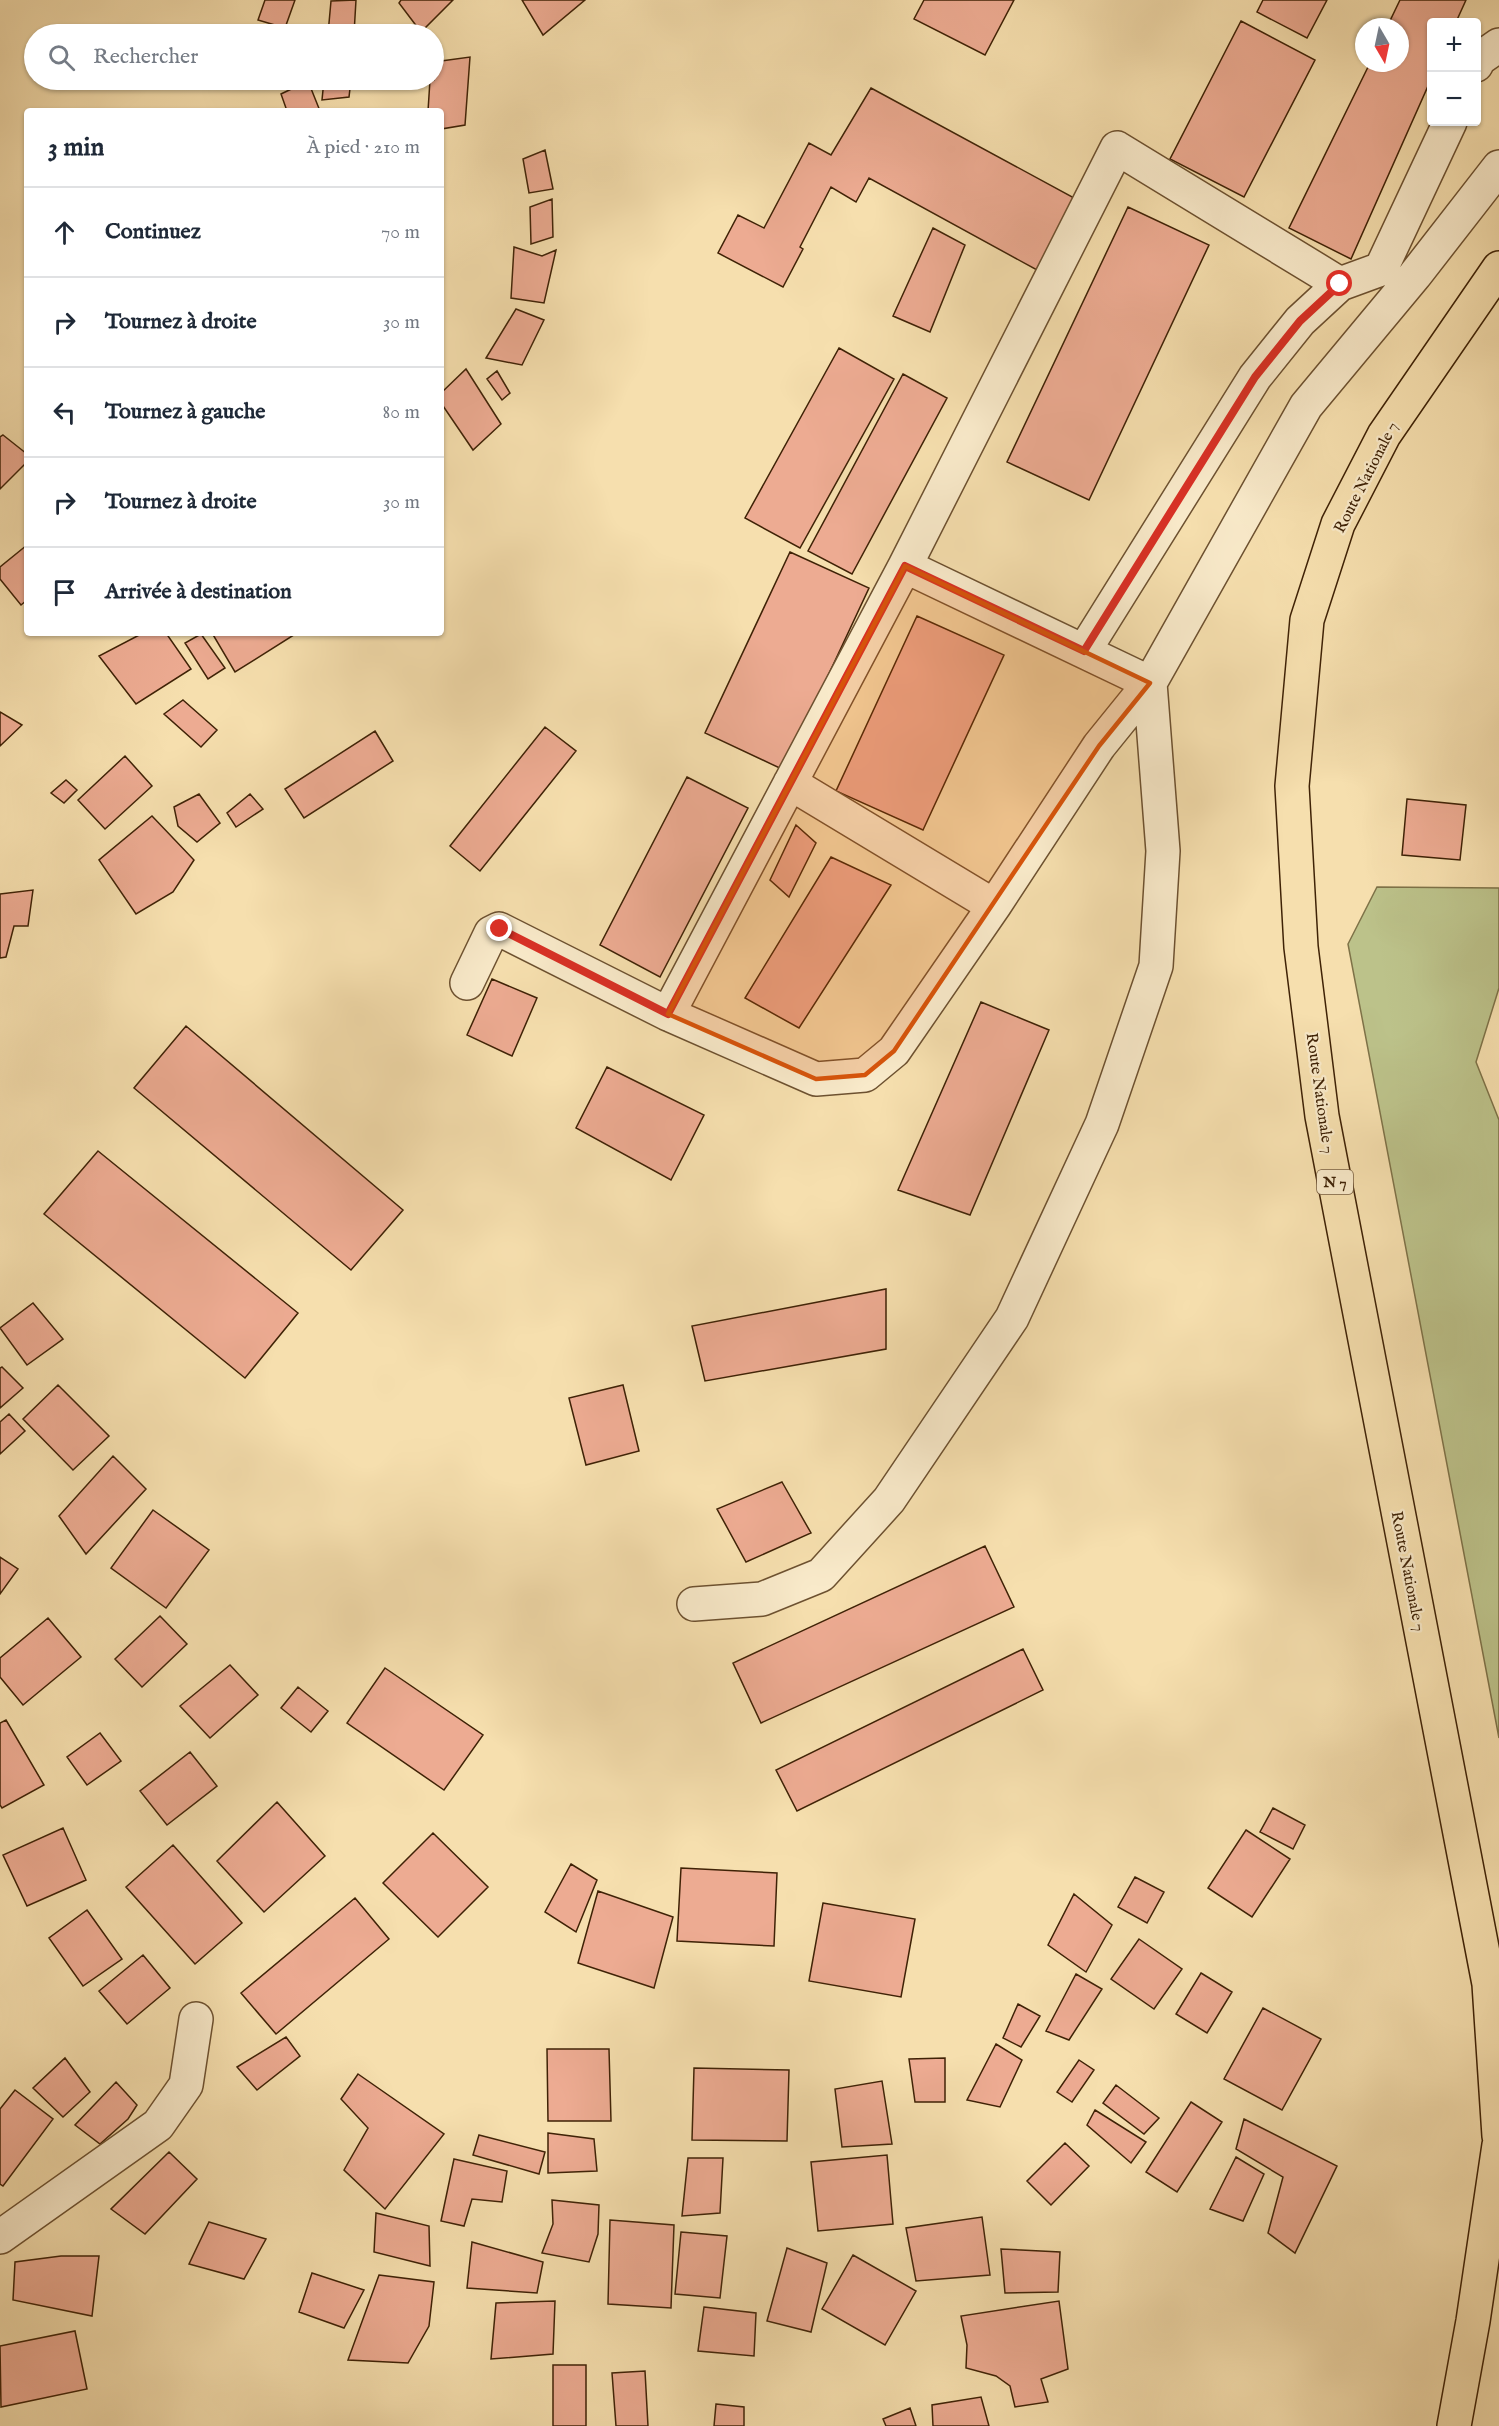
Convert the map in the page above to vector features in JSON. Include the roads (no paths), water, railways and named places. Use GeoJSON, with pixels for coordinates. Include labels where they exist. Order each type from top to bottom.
{"type":"FeatureCollection","features":[{"type":"Feature","properties":{"kind":"main road","name":"Route Nationale 7"},"geometry":{"type":"LineString","coordinates":[[1499,268],[1384,435],[1338,524],[1307,620],[1292,786],[1300,947],[1322,1116],[1489,1984],[1499,2136]]}},
{"type":"Feature","properties":{"kind":"main road"},"geometry":{"type":"LineString","coordinates":[[1454,2426],[1473,2321],[1499,2145]]}},
{"type":"Feature","properties":{"kind":"street"},"geometry":{"type":"LineString","coordinates":[[1481,58],[1499,45]]}},
{"type":"Feature","properties":{"kind":"street"},"geometry":{"type":"LineString","coordinates":[[1084,651],[1255,377],[1300,321],[1340,284],[1381,269],[1448,126]]}},
{"type":"Feature","properties":{"kind":"street"},"geometry":{"type":"LineString","coordinates":[[668,1014],[905,566],[1118,148],[1340,284]]}},
{"type":"Feature","properties":{"kind":"street"},"geometry":{"type":"LineString","coordinates":[[467,983],[491,933],[500,929],[668,1014],[816,1079],[866,1075],[894,1051],[994,906],[1099,746],[1150,683],[1305,406],[1415,275],[1499,167]]}},
{"type":"Feature","properties":{"kind":"street"},"geometry":{"type":"LineString","coordinates":[[905,566],[1150,683]]}},
{"type":"Feature","properties":{"kind":"street"},"geometry":{"type":"LineString","coordinates":[[694,1604],[762,1599],[821,1575],[889,1500],[1012,1318],[1102,1124],[1156,966],[1163,851],[1150,683]]}},
{"type":"Feature","properties":{"kind":"street"},"geometry":{"type":"LineString","coordinates":[[790,783],[994,906]]}},
{"type":"Feature","properties":{"kind":"street"},"geometry":{"type":"LineString","coordinates":[[0,2237],[158,2125],[186,2085],[196,2019]]}}]}
